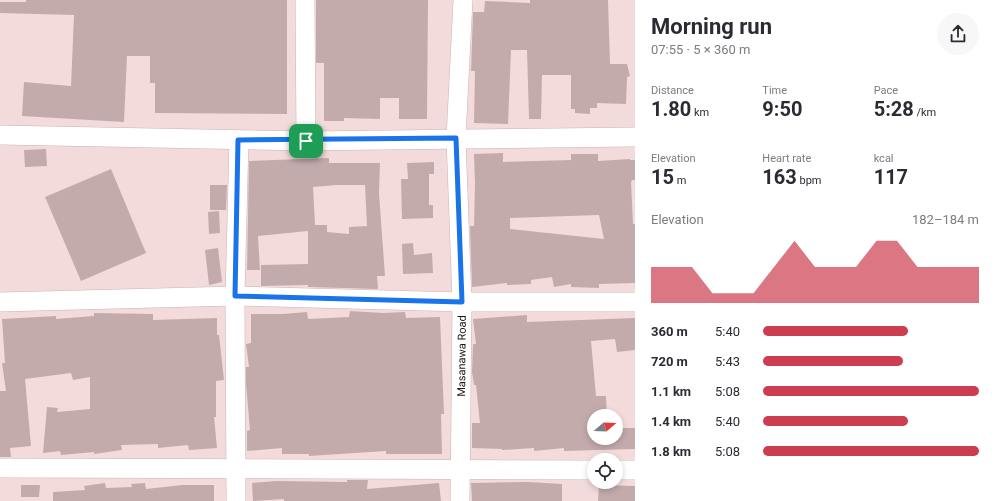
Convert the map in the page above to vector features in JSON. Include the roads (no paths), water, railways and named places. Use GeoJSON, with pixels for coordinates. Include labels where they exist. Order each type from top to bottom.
{"type":"FeatureCollection","features":[{"type":"Feature","properties":{"kind":"street"},"geometry":{"type":"LineString","coordinates":[[305,0],[306,141]]}},
{"type":"Feature","properties":{"kind":"street","name":"Masanawa Road"},"geometry":{"type":"LineString","coordinates":[[460,501],[462,302],[456,138],[463,0]]}},
{"type":"Feature","properties":{"kind":"street"},"geometry":{"type":"LineString","coordinates":[[0,135],[306,141],[635,137]]}},
{"type":"Feature","properties":{"kind":"street"},"geometry":{"type":"LineString","coordinates":[[236,501],[235,296],[238,140]]}},
{"type":"Feature","properties":{"kind":"street"},"geometry":{"type":"LineString","coordinates":[[0,302],[235,296],[462,302],[635,302]]}},
{"type":"Feature","properties":{"kind":"street"},"geometry":{"type":"LineString","coordinates":[[0,468],[587,470]]}},
{"type":"Feature","properties":{"kind":"street"},"geometry":{"type":"LineString","coordinates":[[623,470],[635,470]]}}]}
